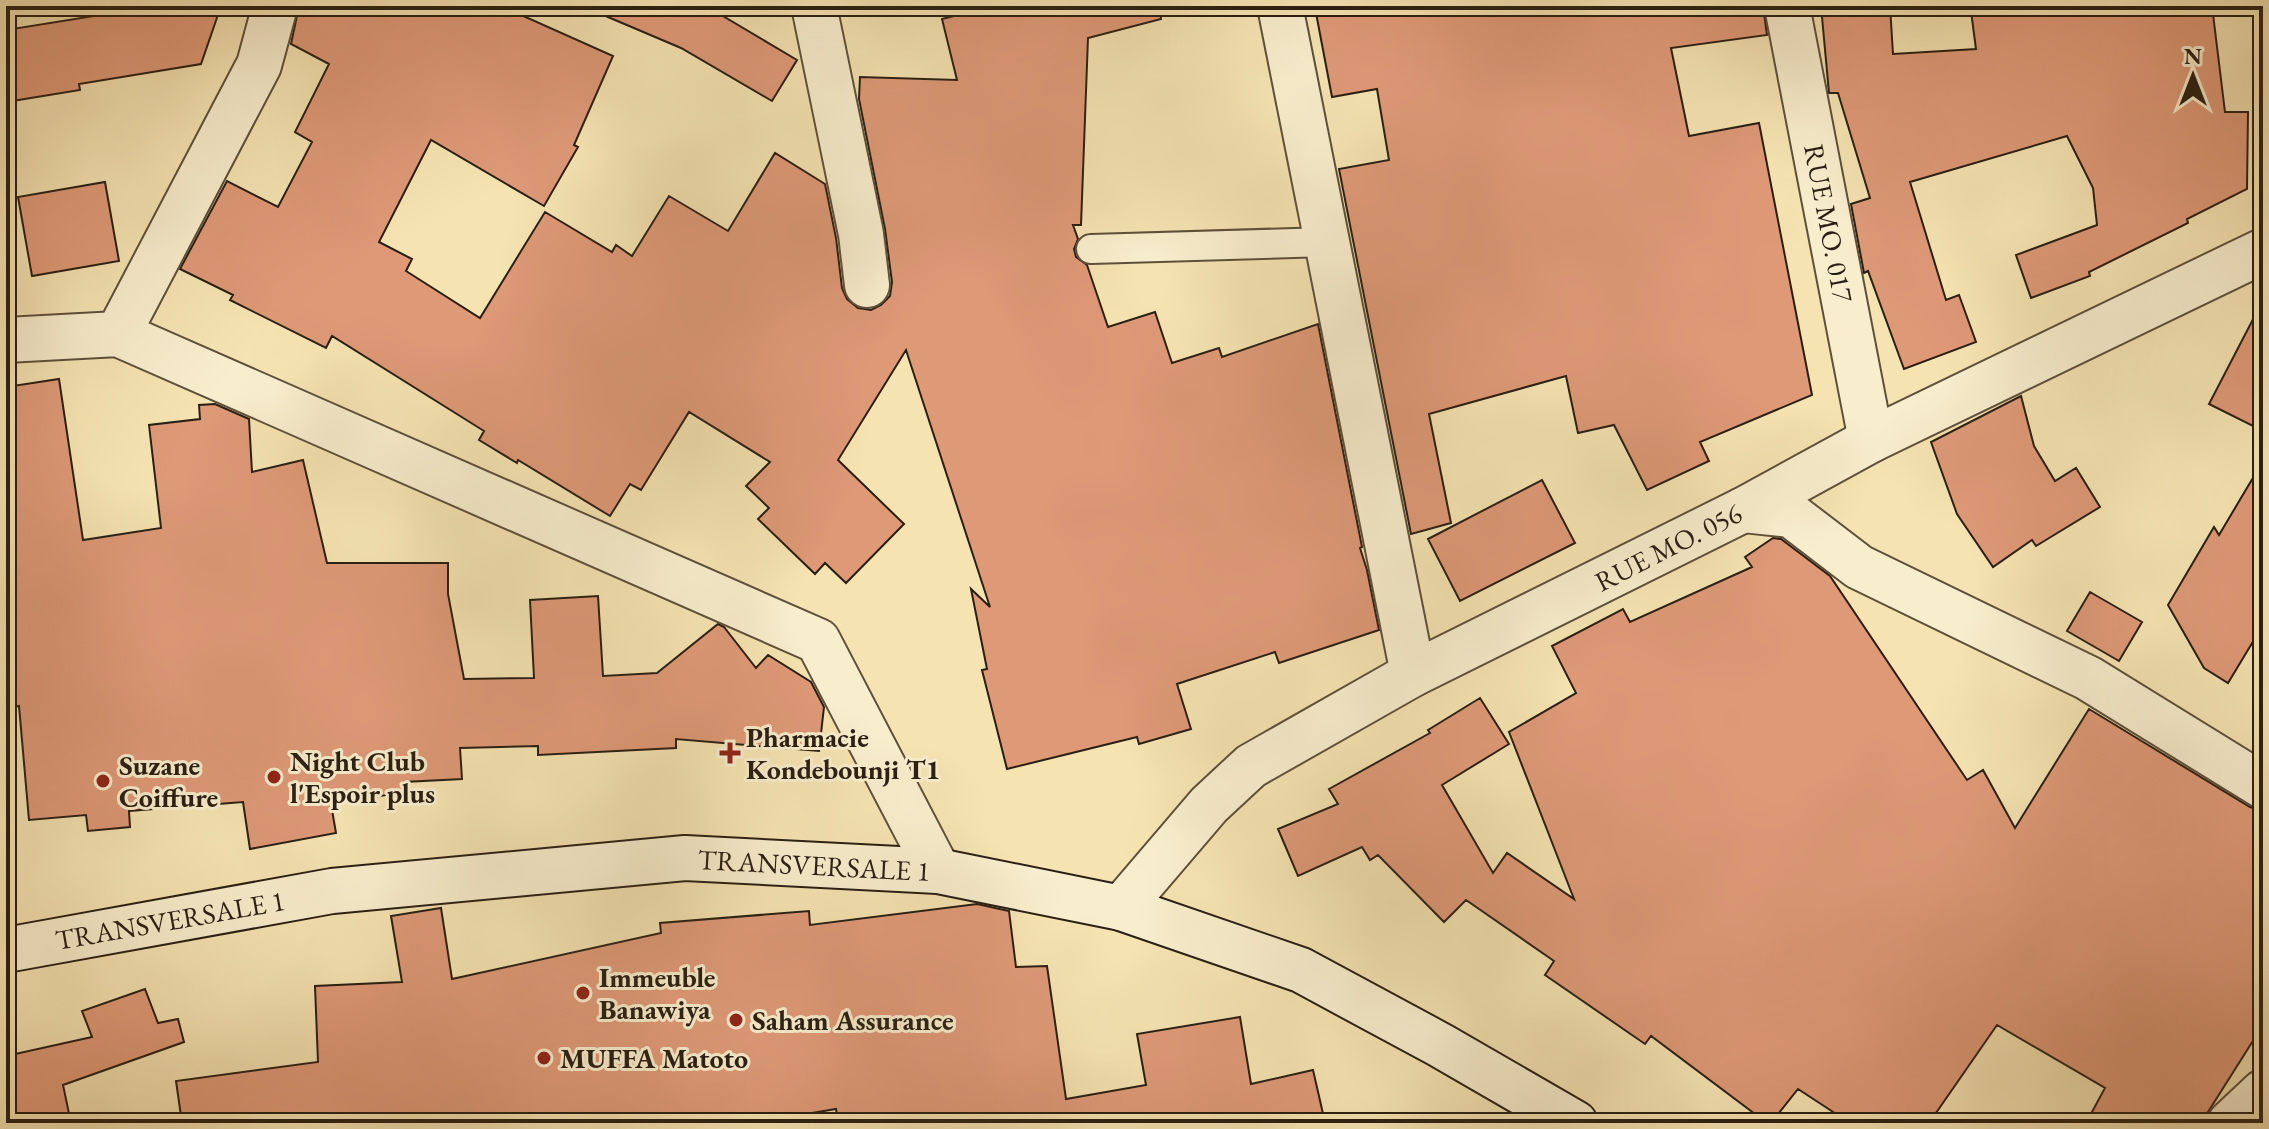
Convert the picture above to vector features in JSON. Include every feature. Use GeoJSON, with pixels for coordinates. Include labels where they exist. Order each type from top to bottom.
{"type":"FeatureCollection","features":[{"type":"Feature","properties":{"kind":"street"},"geometry":{"type":"LineString","coordinates":[[118,334],[259,65],[275,6]]}},
{"type":"Feature","properties":{"kind":"street"},"geometry":{"type":"LineString","coordinates":[[814,6],[861,234],[867,285]]}},
{"type":"Feature","properties":{"kind":"street"},"geometry":{"type":"LineString","coordinates":[[1280,6],[1413,674]]}},
{"type":"Feature","properties":{"kind":"street","name":"RUE MO. 017"},"geometry":{"type":"LineString","coordinates":[[1787,6],[1871,440]]}},
{"type":"Feature","properties":{"kind":"street","name":"RUE MO. 056"},"geometry":{"type":"LineString","coordinates":[[1121,908],[1209,805],[1251,766],[1413,674],[1743,510],[1871,440],[2263,251]]}},
{"type":"Feature","properties":{"kind":"street"},"geometry":{"type":"LineString","coordinates":[[6,340],[118,334],[818,641],[938,871]]}},
{"type":"Feature","properties":{"kind":"street"},"geometry":{"type":"LineString","coordinates":[[1743,510],[1791,515],[1859,567],[2088,678],[2263,786]]}},
{"type":"Feature","properties":{"kind":"street","name":"TRANSVERSALE 1"},"geometry":{"type":"LineString","coordinates":[[6,950],[332,891],[685,858],[938,871],[1121,908],[1301,970],[1575,1123]]}},
{"type":"Feature","properties":{"kind":"street"},"geometry":{"type":"LineString","coordinates":[[2230,1123],[2263,1092]]}},
{"type":"Feature","properties":{"kind":"lane"},"geometry":{"type":"LineString","coordinates":[[1091,249],[1327,242]]}},
{"type":"Feature","properties":{"kind":"building"},"geometry":{"type":"Polygon","coordinates":[[[92,6],[221,6],[201,64],[79,84],[80,90],[6,102],[6,30],[94,16],[92,6]]]}},
{"type":"Feature","properties":{"kind":"building"},"geometry":{"type":"Polygon","coordinates":[[[299,6],[501,6],[613,56],[574,145],[578,147],[544,206],[431,140],[379,242],[412,259],[406,271],[480,318],[545,212],[612,252],[616,245],[632,256],[669,196],[728,231],[775,153],[825,184],[842,288],[847,299],[858,308],[871,310],[890,296],[892,282],[885,229],[859,99],[860,77],[957,80],[942,19],[993,6],[1160,6],[1161,19],[1088,38],[1081,225],[1073,225],[1078,239],[1074,249],[1076,257],[1087,265],[1108,327],[1155,312],[1172,363],[1219,348],[1222,357],[1318,324],[1360,548],[1379,630],[1279,663],[1275,652],[1177,684],[1191,729],[1139,744],[1137,737],[1007,769],[982,670],[987,669],[971,589],[990,607],[906,350],[838,460],[904,524],[846,583],[825,563],[815,574],[758,519],[769,508],[746,486],[770,462],[689,412],[641,490],[630,484],[610,516],[479,440],[484,431],[332,336],[326,348],[230,300],[233,295],[180,269],[227,181],[278,207],[312,142],[295,132],[329,64],[291,44],[299,6]]]}},
{"type":"Feature","properties":{"kind":"building"},"geometry":{"type":"Polygon","coordinates":[[[582,6],[706,6],[797,60],[772,101],[681,48],[582,6]]]}},
{"type":"Feature","properties":{"kind":"building"},"geometry":{"type":"Polygon","coordinates":[[[1352,6],[1763,6],[1767,35],[1671,48],[1689,136],[1759,123],[1812,395],[1700,442],[1709,461],[1647,490],[1614,425],[1578,433],[1566,376],[1429,414],[1451,523],[1411,534],[1339,169],[1389,160],[1377,89],[1332,97],[1316,13],[1352,6]]]}},
{"type":"Feature","properties":{"kind":"building"},"geometry":{"type":"Polygon","coordinates":[[[1821,6],[1890,6],[1893,54],[1976,49],[1971,11],[1993,6],[2212,6],[2225,112],[2248,112],[2247,189],[2187,219],[2188,223],[2089,272],[2090,276],[2031,298],[2016,255],[2097,225],[2093,188],[2067,136],[1910,182],[1946,300],[1959,295],[1976,342],[1904,369],[1868,271],[1864,273],[1851,204],[1870,198],[1838,93],[1829,93],[1821,6]]]}},
{"type":"Feature","properties":{"kind":"building"},"geometry":{"type":"Polygon","coordinates":[[[105,182],[119,261],[32,276],[18,197],[105,182]]]}},
{"type":"Feature","properties":{"kind":"building"},"geometry":{"type":"Polygon","coordinates":[[[2263,300],[2263,431],[2209,404],[2263,300]]]}},
{"type":"Feature","properties":{"kind":"building"},"geometry":{"type":"Polygon","coordinates":[[[59,379],[83,540],[161,528],[149,425],[200,419],[199,405],[215,404],[249,419],[252,472],[303,460],[327,563],[448,563],[448,594],[464,679],[534,678],[530,600],[598,596],[603,676],[657,673],[718,624],[724,627],[756,668],[768,655],[811,682],[824,707],[819,751],[676,739],[676,748],[538,755],[538,746],[460,748],[462,779],[404,782],[405,792],[331,804],[336,833],[250,849],[243,802],[129,811],[130,827],[88,831],[86,815],[29,820],[19,706],[6,708],[6,387],[59,379]]]}},
{"type":"Feature","properties":{"kind":"building"},"geometry":{"type":"Polygon","coordinates":[[[2021,396],[2034,446],[2055,481],[2076,468],[2100,507],[2036,546],[2032,540],[1993,567],[1957,514],[1931,442],[2021,396]]]}},
{"type":"Feature","properties":{"kind":"building"},"geometry":{"type":"Polygon","coordinates":[[[2263,461],[2263,625],[2228,683],[2204,668],[2168,605],[2214,527],[2219,535],[2263,461]]]}},
{"type":"Feature","properties":{"kind":"building"},"geometry":{"type":"Polygon","coordinates":[[[1542,480],[1575,543],[1460,601],[1428,539],[1542,480]]]}},
{"type":"Feature","properties":{"kind":"building"},"geometry":{"type":"Polygon","coordinates":[[[1773,538],[1781,539],[1830,576],[1967,780],[1983,770],[2015,828],[2089,709],[2250,807],[2263,811],[2263,1025],[2201,1123],[2086,1123],[2105,1088],[1997,1025],[1929,1123],[1850,1123],[1798,1089],[1771,1123],[1767,1123],[1651,1036],[1645,1044],[1545,975],[1554,961],[1466,900],[1444,922],[1378,855],[1370,860],[1362,847],[1298,876],[1278,829],[1338,804],[1329,789],[1430,733],[1428,730],[1480,698],[1509,744],[1442,785],[1493,873],[1507,853],[1574,899],[1509,732],[1576,693],[1552,646],[1623,609],[1630,622],[1752,567],[1745,557],[1773,538]]]}},
{"type":"Feature","properties":{"kind":"building"},"geometry":{"type":"Polygon","coordinates":[[[2090,592],[2142,622],[2119,661],[2067,631],[2090,592]]]}},
{"type":"Feature","properties":{"kind":"building"},"geometry":{"type":"Polygon","coordinates":[[[977,904],[1009,911],[1016,967],[1047,966],[1066,1099],[1146,1085],[1137,1034],[1240,1017],[1251,1084],[1313,1070],[1324,1118],[1302,1123],[838,1123],[836,1109],[753,1123],[182,1123],[176,1081],[318,1062],[315,986],[402,982],[391,916],[441,908],[452,979],[661,933],[660,923],[809,911],[810,925],[977,904]]]}},
{"type":"Feature","properties":{"kind":"building"},"geometry":{"type":"Polygon","coordinates":[[[145,989],[158,1023],[178,1019],[184,1042],[63,1085],[71,1123],[6,1123],[6,1056],[92,1037],[82,1011],[145,989]]]}},
{"type":"Feature","properties":{"kind":"place","name":"Pharmacie Kondebounji T1"},"geometry":{"type":"Point","coordinates":[730,753]}},
{"type":"Feature","properties":{"kind":"place","name":"Night Club l'Espoir plus"},"geometry":{"type":"Point","coordinates":[274,777]}},
{"type":"Feature","properties":{"kind":"place","name":"Suzane Coiffure"},"geometry":{"type":"Point","coordinates":[103,781]}},
{"type":"Feature","properties":{"kind":"place","name":"Immeuble Banawiya"},"geometry":{"type":"Point","coordinates":[583,993]}},
{"type":"Feature","properties":{"kind":"place","name":"Saham Assurance"},"geometry":{"type":"Point","coordinates":[736,1020]}},
{"type":"Feature","properties":{"kind":"place","name":"MUFFA Matoto"},"geometry":{"type":"Point","coordinates":[544,1058]}}]}
